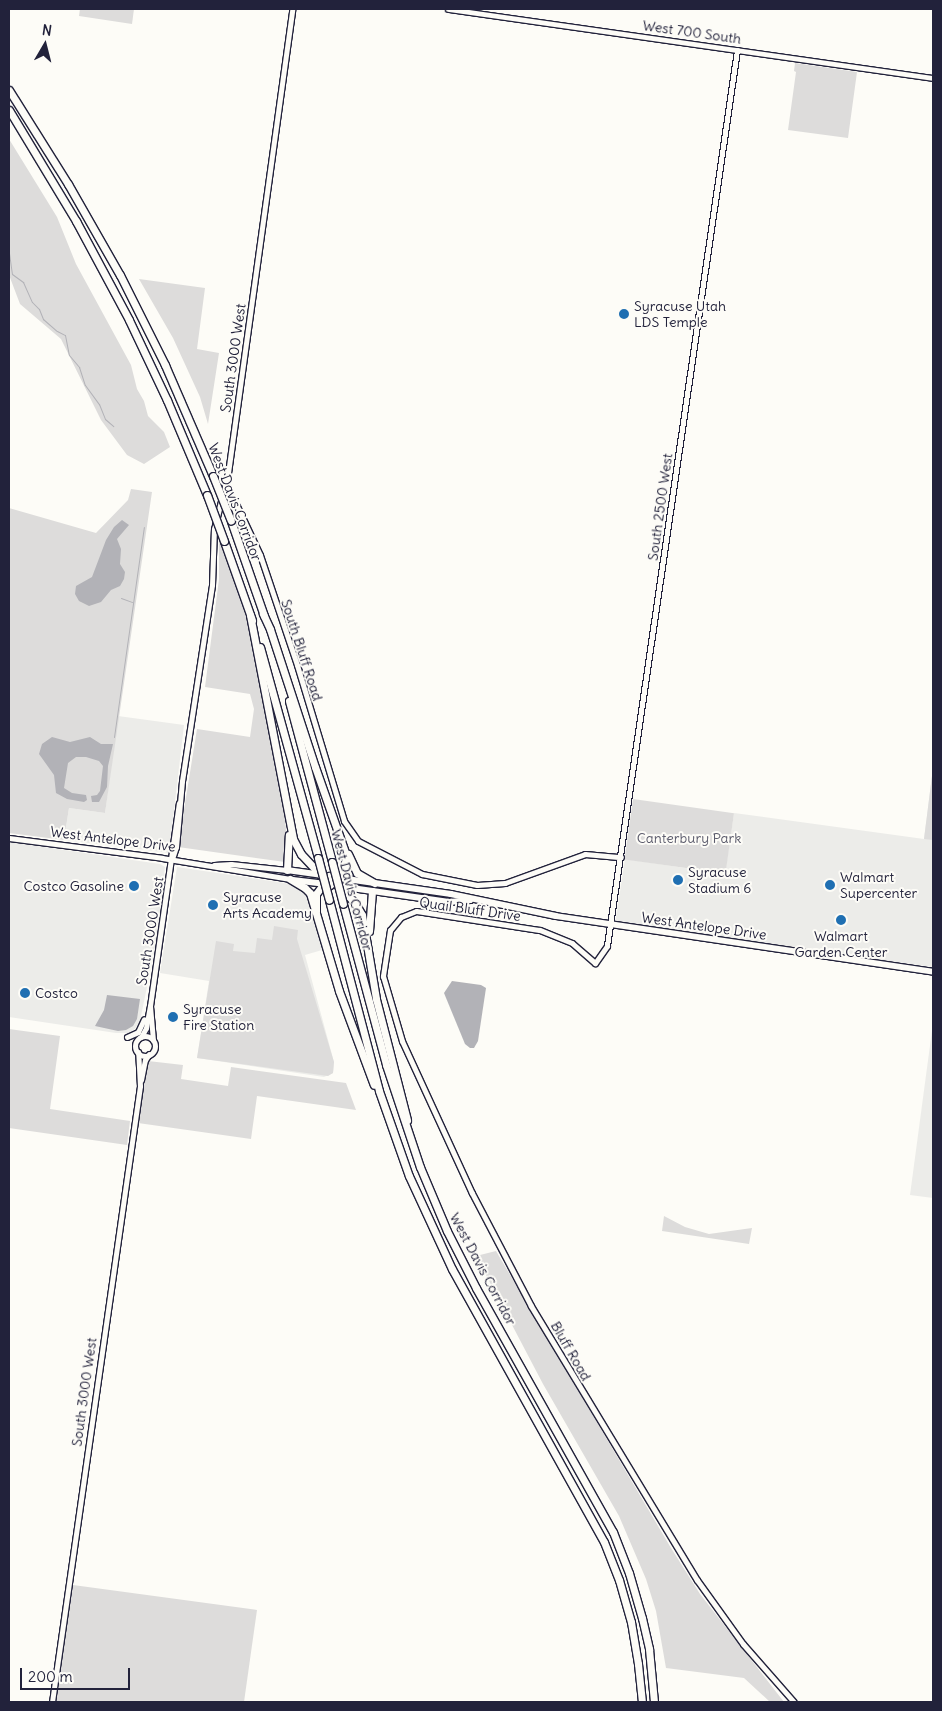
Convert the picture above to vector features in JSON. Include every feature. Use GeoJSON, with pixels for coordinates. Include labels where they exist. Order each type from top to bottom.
{"type":"FeatureCollection","features":[{"type":"Feature","properties":{"kind":"highway","name":"West Davis Corridor"},"geometry":{"type":"LineString","coordinates":[[9,90],[68,184],[120,275],[168,372],[213,476],[263,614],[282,676],[386,1065],[415,1154],[444,1224],[476,1288],[613,1532],[629,1573],[642,1618],[651,1664],[654,1702]]}},
{"type":"Feature","properties":{"kind":"highway","name":"West Davis Corridor"},"geometry":{"type":"LineString","coordinates":[[9,110],[76,221],[129,320],[171,408],[207,495],[250,615],[318,858],[379,1091],[401,1154],[452,1269],[604,1542],[619,1580],[631,1622],[642,1702]]}},
{"type":"Feature","properties":{"kind":"highway"},"geometry":{"type":"LineString","coordinates":[[263,614],[270,629],[315,767],[344,847],[357,873],[374,883]]}},
{"type":"Feature","properties":{"kind":"highway"},"geometry":{"type":"LineString","coordinates":[[250,615],[289,825],[298,849],[355,903],[362,915],[376,999],[415,1154]]}},
{"type":"Feature","properties":{"kind":"highway"},"geometry":{"type":"LineString","coordinates":[[287,870],[289,825]]}},
{"type":"Feature","properties":{"kind":"highway"},"geometry":{"type":"LineString","coordinates":[[316,911],[315,898],[346,864],[344,847]]}},
{"type":"Feature","properties":{"kind":"highway"},"geometry":{"type":"LineString","coordinates":[[290,879],[308,891],[316,911],[346,1011],[401,1154]]}},
{"type":"Feature","properties":{"kind":"highway"},"geometry":{"type":"LineString","coordinates":[[369,956],[369,923],[372,891]]}},
{"type":"Feature","properties":{"kind":"main road","name":"West Antelope Drive"},"geometry":{"type":"LineString","coordinates":[[287,870],[372,891],[448,902],[472,900]]}},
{"type":"Feature","properties":{"kind":"main road","name":"West Antelope Drive"},"geometry":{"type":"LineString","coordinates":[[290,879],[374,883],[451,894],[472,900],[611,924],[933,972]]}},
{"type":"Feature","properties":{"kind":"street","name":"South 3000 West"},"geometry":{"type":"LineString","coordinates":[[141,1037],[146,1028],[150,1006],[172,859],[172,847],[212,585],[214,529],[228,473],[293,9]]}},
{"type":"Feature","properties":{"kind":"street","name":"West 700 South"},"geometry":{"type":"LineString","coordinates":[[448,9],[933,78]]}},
{"type":"Feature","properties":{"kind":"street","name":"South 2500 West"},"geometry":{"type":"LineString","coordinates":[[595,962],[607,946],[611,924],[737,50]]}},
{"type":"Feature","properties":{"kind":"street","name":"South Bluff Road"},"geometry":{"type":"LineString","coordinates":[[222,497],[237,506],[260,556],[344,821],[351,834],[362,844],[408,869],[432,878],[477,885],[505,883],[581,855],[621,856]]}},
{"type":"Feature","properties":{"kind":"street","name":"West Antelope Drive"},"geometry":{"type":"LineString","coordinates":[[9,838],[214,865],[235,871],[290,879]]}},
{"type":"Feature","properties":{"kind":"street","name":"West Antelope Drive"},"geometry":{"type":"LineString","coordinates":[[214,865],[230,864],[287,870]]}},
{"type":"Feature","properties":{"kind":"street","name":"Quail Bluff Drive"},"geometry":{"type":"LineString","coordinates":[[384,980],[387,942],[392,927],[404,915],[420,911],[538,930],[572,943],[595,962]]}},
{"type":"Feature","properties":{"kind":"street","name":"Bluff Road"},"geometry":{"type":"LineString","coordinates":[[384,980],[402,1041],[472,1193],[532,1306],[697,1580],[743,1644],[794,1702]]}},
{"type":"Feature","properties":{"kind":"street","name":"South 3000 West"},"geometry":{"type":"LineString","coordinates":[[150,1006],[153,1041]]}},
{"type":"Feature","properties":{"kind":"street"},"geometry":{"type":"LineString","coordinates":[[127,1037],[134,1035],[141,1029],[148,1012]]}},
{"type":"Feature","properties":{"kind":"street"},"geometry":{"type":"LineString","coordinates":[[147,1036],[153,1041],[154,1050],[149,1054],[143,1055],[138,1052],[136,1043],[141,1037],[147,1036]]}},
{"type":"Feature","properties":{"kind":"street","name":"South 3000 West"},"geometry":{"type":"LineString","coordinates":[[138,1052],[140,1086]]}},
{"type":"Feature","properties":{"kind":"street","name":"South 3000 West"},"geometry":{"type":"LineString","coordinates":[[52,1702],[140,1086],[144,1060],[149,1054]]}},
{"type":"Feature","properties":{"kind":"shaded area"},"geometry":{"type":"Polygon","coordinates":[[[122,520],[129,525],[117,539],[121,549],[120,564],[125,572],[124,579],[120,586],[111,590],[101,602],[89,606],[79,601],[75,594],[76,586],[92,577],[106,540],[114,527],[122,520]]]}},
{"type":"Feature","properties":{"kind":"shaded area"},"geometry":{"type":"Polygon","coordinates":[[[118,716],[184,725],[169,853],[64,840],[69,808],[105,813],[118,716]]]}},
{"type":"Feature","properties":{"kind":"shaded area"},"geometry":{"type":"Polygon","coordinates":[[[52,737],[70,742],[90,737],[101,744],[113,744],[108,766],[107,787],[99,802],[92,802],[91,796],[97,795],[100,791],[103,766],[99,761],[86,757],[76,757],[68,763],[64,788],[72,793],[86,795],[87,800],[84,802],[67,799],[56,793],[54,775],[39,754],[42,744],[52,737]]]}},
{"type":"Feature","properties":{"kind":"shaded area"},"geometry":{"type":"Polygon","coordinates":[[[933,768],[933,967],[615,924],[625,859],[725,874],[734,813],[924,839],[933,768]]]}},
{"type":"Feature","properties":{"kind":"shaded area"},"geometry":{"type":"Polygon","coordinates":[[[9,842],[160,864],[165,867],[157,938],[140,1021],[135,1029],[128,1033],[116,1033],[9,1017],[9,842]]]}},
{"type":"Feature","properties":{"kind":"shaded area"},"geometry":{"type":"Polygon","coordinates":[[[177,867],[297,885],[308,896],[322,950],[305,955],[334,1062],[333,1073],[324,1077],[197,1058],[209,981],[160,973],[177,867]]]}},
{"type":"Feature","properties":{"kind":"shaded area"},"geometry":{"type":"Polygon","coordinates":[[[452,981],[481,985],[486,988],[478,1041],[474,1048],[470,1048],[465,1044],[444,993],[452,981]]]}},
{"type":"Feature","properties":{"kind":"shaded area"},"geometry":{"type":"Polygon","coordinates":[[[107,995],[140,999],[137,1019],[133,1026],[126,1030],[118,1031],[95,1026],[104,1010],[107,995]]]}},
{"type":"Feature","properties":{"kind":"shaded area"},"geometry":{"type":"Polygon","coordinates":[[[933,1023],[933,1198],[910,1195],[933,1023]]]}},
{"type":"Feature","properties":{"kind":"green space"},"geometry":{"type":"Polygon","coordinates":[[[80,9],[134,9],[132,24],[79,16],[80,9]]]}},
{"type":"Feature","properties":{"kind":"green space"},"geometry":{"type":"Polygon","coordinates":[[[795,63],[857,72],[848,138],[788,130],[796,72],[794,71],[795,63]]]}},
{"type":"Feature","properties":{"kind":"green space"},"geometry":{"type":"Polygon","coordinates":[[[9,139],[57,217],[76,264],[131,365],[137,389],[144,401],[148,416],[164,432],[170,447],[144,464],[127,455],[101,420],[61,339],[20,304],[9,275],[9,139]]]}},
{"type":"Feature","properties":{"kind":"green space"},"geometry":{"type":"Polygon","coordinates":[[[139,279],[205,288],[197,349],[219,353],[208,424],[200,397],[173,338],[139,279]]]}},
{"type":"Feature","properties":{"kind":"green space"},"geometry":{"type":"Polygon","coordinates":[[[131,489],[152,492],[105,813],[69,808],[64,840],[9,833],[9,508],[96,533],[128,500],[131,489]]]}},
{"type":"Feature","properties":{"kind":"green space"},"geometry":{"type":"Polygon","coordinates":[[[219,537],[250,628],[284,809],[287,839],[285,862],[178,847],[197,729],[250,737],[254,709],[250,694],[205,687],[219,579],[219,537]]]}},
{"type":"Feature","properties":{"kind":"green space"},"geometry":{"type":"Polygon","coordinates":[[[933,768],[933,840],[924,839],[933,768]]]}},
{"type":"Feature","properties":{"kind":"green space","name":"Canterbury Park"},"geometry":{"type":"Polygon","coordinates":[[[633,799],[734,813],[726,874],[625,859],[633,799]]]}},
{"type":"Feature","properties":{"kind":"green space"},"geometry":{"type":"Polygon","coordinates":[[[274,926],[298,930],[297,939],[334,1062],[333,1073],[328,1076],[197,1058],[216,941],[234,944],[233,951],[255,953],[257,938],[272,940],[274,926]]]}},
{"type":"Feature","properties":{"kind":"green space"},"geometry":{"type":"Polygon","coordinates":[[[9,1029],[60,1036],[50,1109],[130,1121],[127,1145],[9,1128],[9,1029]]]}},
{"type":"Feature","properties":{"kind":"green space"},"geometry":{"type":"Polygon","coordinates":[[[148,1061],[183,1065],[181,1079],[228,1086],[231,1067],[346,1083],[356,1110],[257,1096],[251,1139],[138,1123],[148,1061]]]}},
{"type":"Feature","properties":{"kind":"green space"},"geometry":{"type":"Polygon","coordinates":[[[664,1216],[685,1227],[709,1234],[752,1228],[749,1244],[662,1231],[664,1216]]]}},
{"type":"Feature","properties":{"kind":"green space"},"geometry":{"type":"Polygon","coordinates":[[[496,1251],[700,1594],[784,1702],[770,1702],[744,1678],[666,1668],[656,1611],[646,1579],[619,1516],[543,1384],[476,1256],[496,1251]]]}},
{"type":"Feature","properties":{"kind":"green space"},"geometry":{"type":"Polygon","coordinates":[[[73,1585],[257,1610],[244,1702],[56,1702],[73,1585]]]}},
{"type":"Feature","properties":{"kind":"waterway"},"geometry":{"type":"LineString","coordinates":[[9,253],[12,274],[23,282],[32,302],[39,309],[43,319],[65,335],[69,355],[79,367],[85,385],[99,404],[105,419],[113,426]]}},
{"type":"Feature","properties":{"kind":"waterway"},"geometry":{"type":"LineString","coordinates":[[114,737],[144,527]]}},
{"type":"Feature","properties":{"kind":"waterway"},"geometry":{"type":"LineString","coordinates":[[121,598],[132,602]]}},
{"type":"Feature","properties":{"kind":"place","name":"Syracuse Utah LDS Temple"},"geometry":{"type":"Point","coordinates":[624,314]}},
{"type":"Feature","properties":{"kind":"place","name":"Syracuse Stadium 6"},"geometry":{"type":"Point","coordinates":[678,880]}},
{"type":"Feature","properties":{"kind":"place","name":"Walmart Supercenter"},"geometry":{"type":"Point","coordinates":[830,885]}},
{"type":"Feature","properties":{"kind":"place","name":"Costco Gasoline"},"geometry":{"type":"Point","coordinates":[134,886]}},
{"type":"Feature","properties":{"kind":"place","name":"Syracuse Arts Academy"},"geometry":{"type":"Point","coordinates":[213,905]}},
{"type":"Feature","properties":{"kind":"place","name":"Walmart Garden Center"},"geometry":{"type":"Point","coordinates":[841,920]}},
{"type":"Feature","properties":{"kind":"place","name":"Costco"},"geometry":{"type":"Point","coordinates":[25,993]}},
{"type":"Feature","properties":{"kind":"place","name":"Syracuse Fire Station"},"geometry":{"type":"Point","coordinates":[173,1017]}}]}
